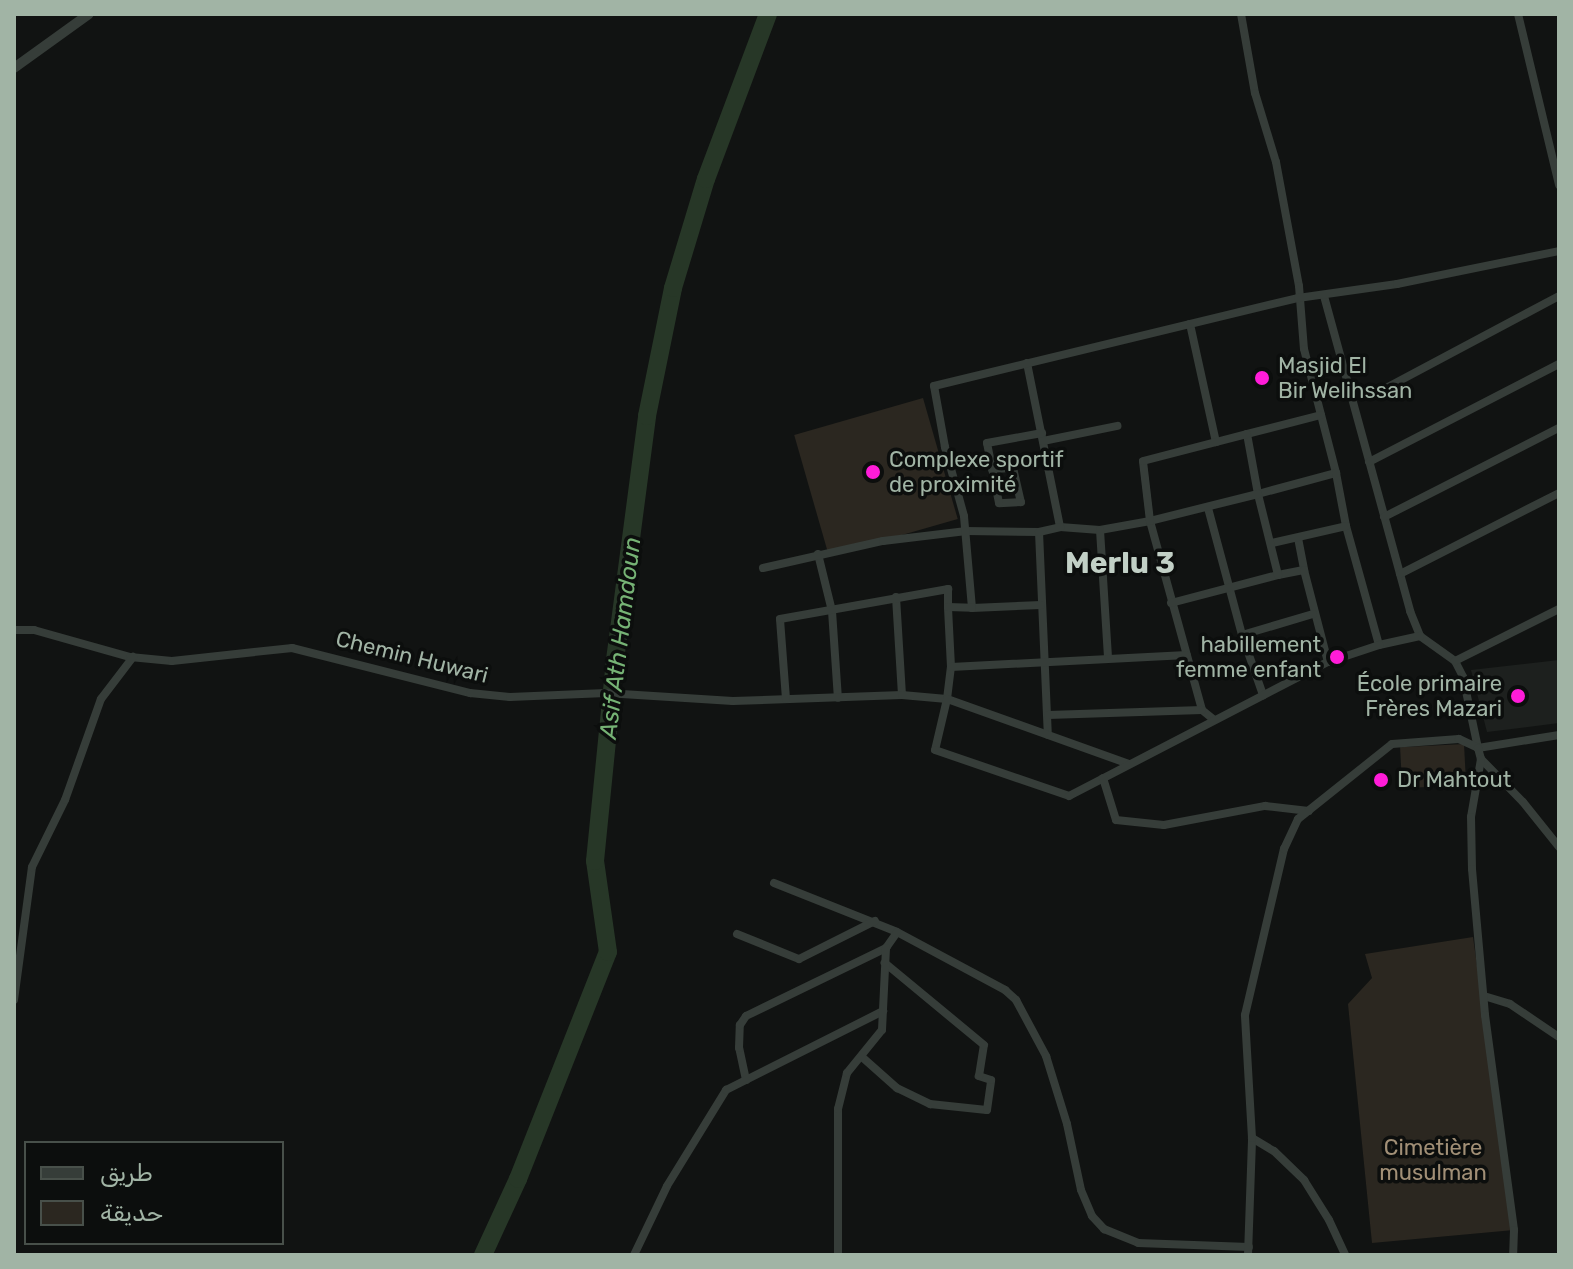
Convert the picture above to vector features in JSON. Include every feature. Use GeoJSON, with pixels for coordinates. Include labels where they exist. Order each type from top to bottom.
{"type":"FeatureCollection","features":[{"type":"Feature","properties":{"kind":"street"},"geometry":{"type":"LineString","coordinates":[[14,68],[89,14]]}},
{"type":"Feature","properties":{"kind":"street"},"geometry":{"type":"LineString","coordinates":[[1241,14],[1255,93],[1276,162],[1299,286],[1304,349],[1336,473],[1346,526],[1379,645]]}},
{"type":"Feature","properties":{"kind":"street"},"geometry":{"type":"LineString","coordinates":[[1518,14],[1559,185]]}},
{"type":"Feature","properties":{"kind":"street"},"geometry":{"type":"LineString","coordinates":[[972,608],[966,531],[945,447],[934,386],[1298,298],[1324,296],[1559,251]]}},
{"type":"Feature","properties":{"kind":"street"},"geometry":{"type":"LineString","coordinates":[[1324,296],[1400,574],[1420,636],[1455,661],[1463,677],[1481,759],[1471,817],[1471,842],[1484,996],[1514,1230],[1513,1255]]}},
{"type":"Feature","properties":{"kind":"street"},"geometry":{"type":"LineString","coordinates":[[1371,396],[1559,296]]}},
{"type":"Feature","properties":{"kind":"street"},"geometry":{"type":"LineString","coordinates":[[1190,324],[1216,442]]}},
{"type":"Feature","properties":{"kind":"street"},"geometry":{"type":"LineString","coordinates":[[1027,363],[1060,527]]}},
{"type":"Feature","properties":{"kind":"street"},"geometry":{"type":"LineString","coordinates":[[1369,462],[1559,364]]}},
{"type":"Feature","properties":{"kind":"street"},"geometry":{"type":"LineString","coordinates":[[1213,719],[1202,710],[1171,603],[1150,521],[1143,461],[1321,415]]}},
{"type":"Feature","properties":{"kind":"street"},"geometry":{"type":"LineString","coordinates":[[992,469],[1013,468],[1021,502],[999,503],[992,469],[987,443],[1117,426]]}},
{"type":"Feature","properties":{"kind":"street"},"geometry":{"type":"LineString","coordinates":[[1384,517],[1559,428]]}},
{"type":"Feature","properties":{"kind":"street"},"geometry":{"type":"LineString","coordinates":[[1247,434],[1278,575]]}},
{"type":"Feature","properties":{"kind":"street"},"geometry":{"type":"LineString","coordinates":[[763,568],[883,541],[966,531],[1039,532],[1060,527],[1100,530],[1208,508],[1336,473]]}},
{"type":"Feature","properties":{"kind":"street"},"geometry":{"type":"LineString","coordinates":[[1400,574],[1559,493]]}},
{"type":"Feature","properties":{"kind":"street"},"geometry":{"type":"LineString","coordinates":[[1208,508],[1242,635],[1263,695]]}},
{"type":"Feature","properties":{"kind":"street"},"geometry":{"type":"LineString","coordinates":[[1272,543],[1346,526]]}},
{"type":"Feature","properties":{"kind":"street"},"geometry":{"type":"LineString","coordinates":[[1100,530],[1108,657]]}},
{"type":"Feature","properties":{"kind":"street"},"geometry":{"type":"LineString","coordinates":[[1039,532],[1048,735]]}},
{"type":"Feature","properties":{"kind":"street"},"geometry":{"type":"LineString","coordinates":[[1298,538],[1313,614],[1328,662]]}},
{"type":"Feature","properties":{"kind":"street"},"geometry":{"type":"LineString","coordinates":[[818,554],[832,611],[838,698]]}},
{"type":"Feature","properties":{"kind":"street"},"geometry":{"type":"LineString","coordinates":[[1171,603],[1304,570]]}},
{"type":"Feature","properties":{"kind":"street"},"geometry":{"type":"LineString","coordinates":[[786,699],[780,619],[948,589],[951,667],[935,750],[1069,796],[1328,662],[1379,645],[1420,636]]}},
{"type":"Feature","properties":{"kind":"street"},"geometry":{"type":"LineString","coordinates":[[896,597],[902,695]]}},
{"type":"Feature","properties":{"kind":"street"},"geometry":{"type":"LineString","coordinates":[[948,607],[1041,605]]}},
{"type":"Feature","properties":{"kind":"street"},"geometry":{"type":"LineString","coordinates":[[1455,661],[1559,609]]}},
{"type":"Feature","properties":{"kind":"street"},"geometry":{"type":"LineString","coordinates":[[1242,635],[1313,614]]}},
{"type":"Feature","properties":{"kind":"street","name":"Chemin Huwari"},"geometry":{"type":"LineString","coordinates":[[14,630],[34,630],[133,657],[172,661],[292,648],[455,689],[497,695],[606,693],[717,700],[902,695],[947,699],[1129,764]]}},
{"type":"Feature","properties":{"kind":"street"},"geometry":{"type":"LineString","coordinates":[[951,667],[1187,655]]}},
{"type":"Feature","properties":{"kind":"street"},"geometry":{"type":"LineString","coordinates":[[14,1000],[32,867],[65,800],[101,699],[133,657]]}},
{"type":"Feature","properties":{"kind":"street"},"geometry":{"type":"LineString","coordinates":[[1048,715],[1202,710]]}},
{"type":"Feature","properties":{"kind":"street"},"geometry":{"type":"LineString","coordinates":[[774,883],[875,921],[1005,990],[1024,1011],[1059,1092],[1081,1190],[1092,1216],[1104,1229],[1138,1243],[1249,1251],[1252,1138],[1245,1015],[1284,849],[1298,819],[1392,744],[1459,739],[1478,748],[1559,735]]}},
{"type":"Feature","properties":{"kind":"street"},"geometry":{"type":"LineString","coordinates":[[1481,759],[1523,802],[1559,847]]}},
{"type":"Feature","properties":{"kind":"street"},"geometry":{"type":"LineString","coordinates":[[1103,778],[1116,820],[1164,825],[1265,806],[1309,811]]}},
{"type":"Feature","properties":{"kind":"street"},"geometry":{"type":"LineString","coordinates":[[737,934],[799,959],[875,921]]}},
{"type":"Feature","properties":{"kind":"street"},"geometry":{"type":"LineString","coordinates":[[746,1080],[739,1048],[740,1025],[746,1016],[886,948],[897,932]]}},
{"type":"Feature","properties":{"kind":"street"},"geometry":{"type":"LineString","coordinates":[[838,1255],[838,1109],[847,1073],[882,1030],[886,948]]}},
{"type":"Feature","properties":{"kind":"street"},"geometry":{"type":"LineString","coordinates":[[862,1057],[897,1088],[930,1104],[987,1110],[991,1080],[979,1076],[984,1045],[885,963]]}},
{"type":"Feature","properties":{"kind":"street"},"geometry":{"type":"LineString","coordinates":[[1484,996],[1510,1004],[1559,1037]]}},
{"type":"Feature","properties":{"kind":"street"},"geometry":{"type":"LineString","coordinates":[[634,1255],[667,1186],[726,1090],[883,1011]]}},
{"type":"Feature","properties":{"kind":"street"},"geometry":{"type":"LineString","coordinates":[[1252,1138],[1274,1151],[1304,1180],[1329,1220],[1345,1255]]}},
{"type":"Feature","properties":{"kind":"shaded area","name":"École primaire Frères Mazari"},"geometry":{"type":"Polygon","coordinates":[[[1559,660],[1559,723],[1487,732],[1471,670],[1559,660]]]}},
{"type":"Feature","properties":{"kind":"green space","name":"Complexe sportif de proximité"},"geometry":{"type":"Polygon","coordinates":[[[923,398],[958,519],[829,556],[794,435],[923,398]]]}},
{"type":"Feature","properties":{"kind":"green space"},"geometry":{"type":"Polygon","coordinates":[[[1464,744],[1466,785],[1402,788],[1400,747],[1464,744]]]}},
{"type":"Feature","properties":{"kind":"green space","name":"Cimetière musulman"},"geometry":{"type":"Polygon","coordinates":[[[1473,937],[1514,1230],[1372,1243],[1348,1004],[1372,978],[1365,954],[1473,937]]]}},
{"type":"Feature","properties":{"kind":"waterway","name":"Asif Ath Hamdoun"},"geometry":{"type":"LineString","coordinates":[[483,1255],[518,1179],[608,952],[595,861],[615,660],[647,416],[673,288],[706,179],[768,14]]}},
{"type":"Feature","properties":{"kind":"place","name":"Masjid El Bir Welihssan"},"geometry":{"type":"Point","coordinates":[1262,378]}},
{"type":"Feature","properties":{"kind":"place","name":"Complexe sportif de proximité"},"geometry":{"type":"Point","coordinates":[873,472]}},
{"type":"Feature","properties":{"kind":"place","name":"habillement femme enfant"},"geometry":{"type":"Point","coordinates":[1337,657]}},
{"type":"Feature","properties":{"kind":"place","name":"École primaire Frères Mazari"},"geometry":{"type":"Point","coordinates":[1518,696]}},
{"type":"Feature","properties":{"kind":"place","name":"Dr Mahtout"},"geometry":{"type":"Point","coordinates":[1381,780]}},
{"type":"Feature","properties":{"kind":"district","name":"Merlu 3"},"geometry":{"type":"Point","coordinates":[1120,563]}}]}
